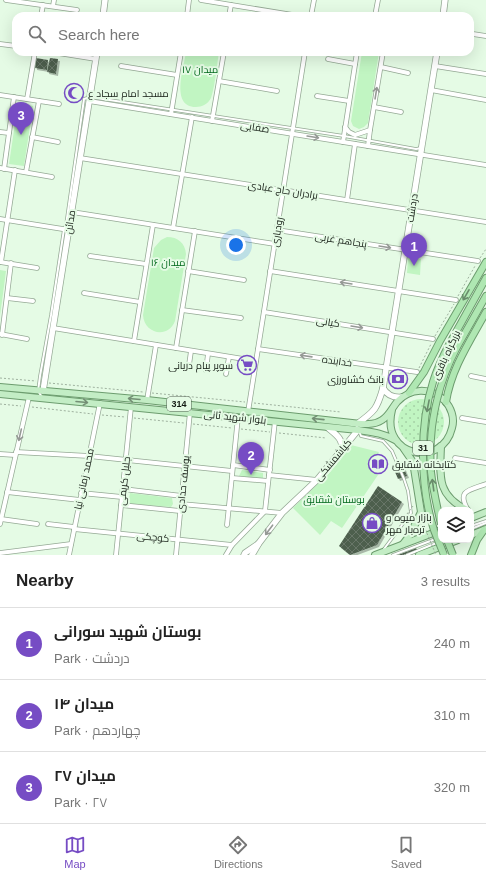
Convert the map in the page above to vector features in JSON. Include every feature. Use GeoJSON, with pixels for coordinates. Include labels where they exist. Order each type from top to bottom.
{"type":"FeatureCollection","features":[{"type":"Feature","properties":{"kind":"highway"},"geometry":{"type":"LineString","coordinates":[[409,393],[424,372],[440,341],[486,262]]}},
{"type":"Feature","properties":{"kind":"highway","name":"بزرگراه باقری"},"geometry":{"type":"LineString","coordinates":[[444,555],[434,529],[427,500],[423,473],[423,441],[427,411],[432,383],[450,343],[486,278]]}},
{"type":"Feature","properties":{"kind":"highway","name":"بزرگراه باقری"},"geometry":{"type":"LineString","coordinates":[[438,511],[431,472],[431,442],[440,385],[457,347],[486,296]]}},
{"type":"Feature","properties":{"kind":"highway"},"geometry":{"type":"LineString","coordinates":[[446,402],[449,385],[462,356],[486,312]]}},
{"type":"Feature","properties":{"kind":"highway"},"geometry":{"type":"LineString","coordinates":[[471,555],[477,540],[485,530]]}},
{"type":"Feature","properties":{"kind":"highway"},"geometry":{"type":"LineString","coordinates":[[448,543],[453,555]]}},
{"type":"Feature","properties":{"kind":"main road"},"geometry":{"type":"LineString","coordinates":[[104,12],[105,0]]}},
{"type":"Feature","properties":{"kind":"main road"},"geometry":{"type":"LineString","coordinates":[[444,12],[445,0]]}},
{"type":"Feature","properties":{"kind":"main road","name":"مدائن"},"geometry":{"type":"LineString","coordinates":[[41,391],[53,328],[66,230],[72,212],[96,56]]}},
{"type":"Feature","properties":{"kind":"main road","name":"دردشت"},"geometry":{"type":"LineString","coordinates":[[358,427],[372,414],[378,405],[383,388],[436,56]]}},
{"type":"Feature","properties":{"kind":"main road","name":"بلوار شهید ثانی"},"geometry":{"type":"LineString","coordinates":[[0,387],[177,403],[358,427],[387,435],[397,442]]}},
{"type":"Feature","properties":{"kind":"main road"},"geometry":{"type":"LineString","coordinates":[[383,388],[389,395],[397,398],[402,397]]}},
{"type":"Feature","properties":{"kind":"main road"},"geometry":{"type":"LineString","coordinates":[[425,390],[433,392],[446,402],[453,417],[451,433],[447,440],[441,446],[426,453],[410,451],[403,447],[397,442],[390,426],[392,410],[402,397],[409,393],[425,390]]}},
{"type":"Feature","properties":{"kind":"main road"},"geometry":{"type":"LineString","coordinates":[[41,391],[43,398]]}},
{"type":"Feature","properties":{"kind":"main road","name":"بلوار شهید ثانی"},"geometry":{"type":"LineString","coordinates":[[0,394],[327,427],[358,427],[372,424],[382,420],[392,410]]}},
{"type":"Feature","properties":{"kind":"main road"},"geometry":{"type":"LineString","coordinates":[[176,411],[177,403]]}},
{"type":"Feature","properties":{"kind":"main road"},"geometry":{"type":"LineString","coordinates":[[327,427],[340,438],[342,450]]}},
{"type":"Feature","properties":{"kind":"main road","name":"کیاشمشکی"},"geometry":{"type":"LineString","coordinates":[[252,555],[259,543],[282,513],[317,480],[342,450],[358,427]]}},
{"type":"Feature","properties":{"kind":"main road"},"geometry":{"type":"LineString","coordinates":[[441,446],[440,474],[443,488],[451,499],[463,507]]}},
{"type":"Feature","properties":{"kind":"main road"},"geometry":{"type":"LineString","coordinates":[[403,447],[413,462],[421,512],[410,535],[403,544]]}},
{"type":"Feature","properties":{"kind":"main road"},"geometry":{"type":"LineString","coordinates":[[474,517],[486,512]]}},
{"type":"Feature","properties":{"kind":"main road"},"geometry":{"type":"LineString","coordinates":[[474,513],[479,515]]}},
{"type":"Feature","properties":{"kind":"main road"},"geometry":{"type":"LineString","coordinates":[[474,534],[485,530]]}},
{"type":"Feature","properties":{"kind":"main road"},"geometry":{"type":"LineString","coordinates":[[375,555],[438,531]]}},
{"type":"Feature","properties":{"kind":"main road","name":"کیاشمشکی"},"geometry":{"type":"LineString","coordinates":[[244,555],[259,543]]}},
{"type":"Feature","properties":{"kind":"main road"},"geometry":{"type":"LineString","coordinates":[[418,555],[450,543]]}},
{"type":"Feature","properties":{"kind":"street"},"geometry":{"type":"LineString","coordinates":[[6,0],[33,2],[42,5],[77,10]]}},
{"type":"Feature","properties":{"kind":"street"},"geometry":{"type":"LineString","coordinates":[[53,6],[54,0]]}},
{"type":"Feature","properties":{"kind":"street"},"geometry":{"type":"LineString","coordinates":[[188,12],[189,0]]}},
{"type":"Feature","properties":{"kind":"street"},"geometry":{"type":"LineString","coordinates":[[202,0],[274,12]]}},
{"type":"Feature","properties":{"kind":"street"},"geometry":{"type":"LineString","coordinates":[[312,12],[314,0]]}},
{"type":"Feature","properties":{"kind":"street"},"geometry":{"type":"LineString","coordinates":[[376,12],[378,0]]}},
{"type":"Feature","properties":{"kind":"street"},"geometry":{"type":"LineString","coordinates":[[41,12],[42,5]]}},
{"type":"Feature","properties":{"kind":"street"},"geometry":{"type":"LineString","coordinates":[[230,12],[231,5]]}},
{"type":"Feature","properties":{"kind":"street"},"geometry":{"type":"LineString","coordinates":[[474,34],[486,36]]}},
{"type":"Feature","properties":{"kind":"street"},"geometry":{"type":"LineString","coordinates":[[0,44],[12,46]]}},
{"type":"Feature","properties":{"kind":"street"},"geometry":{"type":"LineString","coordinates":[[27,99],[34,56]]}},
{"type":"Feature","properties":{"kind":"street"},"geometry":{"type":"LineString","coordinates":[[77,56],[96,59]]}},
{"type":"Feature","properties":{"kind":"street"},"geometry":{"type":"LineString","coordinates":[[171,112],[180,56]]}},
{"type":"Feature","properties":{"kind":"street"},"geometry":{"type":"LineString","coordinates":[[212,121],[223,56]]}},
{"type":"Feature","properties":{"kind":"street","name":"رودباری"},"geometry":{"type":"LineString","coordinates":[[248,412],[304,56]]}},
{"type":"Feature","properties":{"kind":"street"},"geometry":{"type":"LineString","coordinates":[[343,142],[356,56]]}},
{"type":"Feature","properties":{"kind":"street"},"geometry":{"type":"LineString","coordinates":[[368,146],[382,56]]}},
{"type":"Feature","properties":{"kind":"street"},"geometry":{"type":"LineString","coordinates":[[328,59],[355,64]]}},
{"type":"Feature","properties":{"kind":"street"},"geometry":{"type":"LineString","coordinates":[[121,66],[177,75]]}},
{"type":"Feature","properties":{"kind":"street"},"geometry":{"type":"LineString","coordinates":[[435,66],[486,74]]}},
{"type":"Feature","properties":{"kind":"street"},"geometry":{"type":"LineString","coordinates":[[381,67],[408,73]]}},
{"type":"Feature","properties":{"kind":"street"},"geometry":{"type":"LineString","coordinates":[[219,81],[277,91]]}},
{"type":"Feature","properties":{"kind":"street"},"geometry":{"type":"LineString","coordinates":[[431,90],[486,100]]}},
{"type":"Feature","properties":{"kind":"street"},"geometry":{"type":"LineString","coordinates":[[0,94],[59,104]]}},
{"type":"Feature","properties":{"kind":"street"},"geometry":{"type":"LineString","coordinates":[[317,96],[349,101]]}},
{"type":"Feature","properties":{"kind":"street"},"geometry":{"type":"LineString","coordinates":[[14,97],[2,168],[52,177]]}},
{"type":"Feature","properties":{"kind":"street","name":"صفایی"},"geometry":{"type":"LineString","coordinates":[[90,99],[171,112],[212,121],[293,131],[355,144],[421,151],[486,165]]}},
{"type":"Feature","properties":{"kind":"street"},"geometry":{"type":"LineString","coordinates":[[26,172],[39,101]]}},
{"type":"Feature","properties":{"kind":"street"},"geometry":{"type":"LineString","coordinates":[[374,107],[401,112]]}},
{"type":"Feature","properties":{"kind":"street"},"geometry":{"type":"LineString","coordinates":[[173,228],[192,117]]}},
{"type":"Feature","properties":{"kind":"street"},"geometry":{"type":"LineString","coordinates":[[345,127],[349,132],[355,135],[370,130]]}},
{"type":"Feature","properties":{"kind":"street"},"geometry":{"type":"LineString","coordinates":[[0,132],[9,133]]}},
{"type":"Feature","properties":{"kind":"street"},"geometry":{"type":"LineString","coordinates":[[32,137],[58,142]]}},
{"type":"Feature","properties":{"kind":"street"},"geometry":{"type":"LineString","coordinates":[[347,200],[355,144]]}},
{"type":"Feature","properties":{"kind":"street","name":"برادران حاج عبادی"},"geometry":{"type":"LineString","coordinates":[[80,158],[486,222]]}},
{"type":"Feature","properties":{"kind":"street"},"geometry":{"type":"LineString","coordinates":[[15,170],[1,262],[37,268]]}},
{"type":"Feature","properties":{"kind":"street"},"geometry":{"type":"LineString","coordinates":[[72,212],[275,244]]}},
{"type":"Feature","properties":{"kind":"street"},"geometry":{"type":"LineString","coordinates":[[0,219],[66,230]]}},
{"type":"Feature","properties":{"kind":"street"},"geometry":{"type":"LineString","coordinates":[[134,342],[153,225]]}},
{"type":"Feature","properties":{"kind":"street","name":"پنجاهم غربی"},"geometry":{"type":"LineString","coordinates":[[277,230],[478,261]]}},
{"type":"Feature","properties":{"kind":"street"},"geometry":{"type":"LineString","coordinates":[[176,348],[195,232]]}},
{"type":"Feature","properties":{"kind":"street"},"geometry":{"type":"LineString","coordinates":[[90,256],[146,264]]}},
{"type":"Feature","properties":{"kind":"street"},"geometry":{"type":"LineString","coordinates":[[11,264],[1,334],[27,339]]}},
{"type":"Feature","properties":{"kind":"street"},"geometry":{"type":"LineString","coordinates":[[270,271],[456,300]]}},
{"type":"Feature","properties":{"kind":"street"},"geometry":{"type":"LineString","coordinates":[[188,272],[244,280]]}},
{"type":"Feature","properties":{"kind":"street"},"geometry":{"type":"LineString","coordinates":[[84,293],[140,302]]}},
{"type":"Feature","properties":{"kind":"street"},"geometry":{"type":"LineString","coordinates":[[6,298],[33,301]]}},
{"type":"Feature","properties":{"kind":"street"},"geometry":{"type":"LineString","coordinates":[[182,310],[240,318]]}},
{"type":"Feature","properties":{"kind":"street","name":"کیانی"},"geometry":{"type":"LineString","coordinates":[[264,312],[433,339]]}},
{"type":"Feature","properties":{"kind":"street"},"geometry":{"type":"LineString","coordinates":[[53,328],[256,361]]}},
{"type":"Feature","properties":{"kind":"street"},"geometry":{"type":"LineString","coordinates":[[147,400],[156,345]]}},
{"type":"Feature","properties":{"kind":"street","name":"خدابنده"},"geometry":{"type":"LineString","coordinates":[[258,349],[417,372]]}},
{"type":"Feature","properties":{"kind":"street"},"geometry":{"type":"LineString","coordinates":[[190,365],[191,351]]}},
{"type":"Feature","properties":{"kind":"street"},"geometry":{"type":"LineString","coordinates":[[206,370],[208,354]]}},
{"type":"Feature","properties":{"kind":"street"},"geometry":{"type":"LineString","coordinates":[[226,374],[229,357]]}},
{"type":"Feature","properties":{"kind":"street"},"geometry":{"type":"LineString","coordinates":[[471,376],[486,379]]}},
{"type":"Feature","properties":{"kind":"street"},"geometry":{"type":"LineString","coordinates":[[29,397],[7,492],[2,501],[1,522],[37,524]]}},
{"type":"Feature","properties":{"kind":"street","name":"محمد زمانی نیا"},"geometry":{"type":"LineString","coordinates":[[68,555],[100,403]]}},
{"type":"Feature","properties":{"kind":"street","name":"جلیل کریمی"},"geometry":{"type":"LineString","coordinates":[[116,555],[131,407]]}},
{"type":"Feature","properties":{"kind":"street","name":"یوسف حدادی"},"geometry":{"type":"LineString","coordinates":[[176,555],[190,412]]}},
{"type":"Feature","properties":{"kind":"street"},"geometry":{"type":"LineString","coordinates":[[227,525],[238,417]]}},
{"type":"Feature","properties":{"kind":"street"},"geometry":{"type":"LineString","coordinates":[[462,418],[486,422]]}},
{"type":"Feature","properties":{"kind":"street"},"geometry":{"type":"LineString","coordinates":[[226,555],[232,545],[265,511],[275,421]]}},
{"type":"Feature","properties":{"kind":"street"},"geometry":{"type":"LineString","coordinates":[[0,454],[89,456],[232,471]]}},
{"type":"Feature","properties":{"kind":"street"},"geometry":{"type":"LineString","coordinates":[[456,458],[486,463]]}},
{"type":"Feature","properties":{"kind":"street"},"geometry":{"type":"LineString","coordinates":[[233,466],[270,470]]}},
{"type":"Feature","properties":{"kind":"street"},"geometry":{"type":"LineString","coordinates":[[269,475],[317,480]]}},
{"type":"Feature","properties":{"kind":"street"},"geometry":{"type":"LineString","coordinates":[[232,478],[268,481]]}},
{"type":"Feature","properties":{"kind":"street"},"geometry":{"type":"LineString","coordinates":[[467,507],[463,499],[465,492],[486,484]]}},
{"type":"Feature","properties":{"kind":"street"},"geometry":{"type":"LineString","coordinates":[[123,489],[182,496]]}},
{"type":"Feature","properties":{"kind":"street"},"geometry":{"type":"LineString","coordinates":[[7,492],[80,500]]}},
{"type":"Feature","properties":{"kind":"street"},"geometry":{"type":"LineString","coordinates":[[81,493],[122,497]]}},
{"type":"Feature","properties":{"kind":"street"},"geometry":{"type":"LineString","coordinates":[[181,504],[282,513]]}},
{"type":"Feature","properties":{"kind":"street"},"geometry":{"type":"LineString","coordinates":[[121,505],[180,511]]}},
{"type":"Feature","properties":{"kind":"street","name":"کوچکی"},"geometry":{"type":"LineString","coordinates":[[48,524],[118,534],[232,545]]}},
{"type":"Feature","properties":{"kind":"street"},"geometry":{"type":"LineString","coordinates":[[0,553],[71,544]]}},
{"type":"Feature","properties":{"kind":"lane"},"geometry":{"type":"LineString","coordinates":[[42,382],[51,315],[66,230],[84,99],[90,99]]}},
{"type":"Feature","properties":{"kind":"lane"},"geometry":{"type":"LineString","coordinates":[[171,112],[213,115],[293,131],[344,136],[421,151]]}},
{"type":"Feature","properties":{"kind":"lane"},"geometry":{"type":"LineString","coordinates":[[358,427],[362,436],[383,441],[392,451],[408,491],[411,513],[382,552]]}},
{"type":"Feature","properties":{"kind":"lane"},"geometry":{"type":"LineString","coordinates":[[474,526],[486,522]]}},
{"type":"Feature","properties":{"kind":"lane"},"geometry":{"type":"LineString","coordinates":[[393,555],[438,538]]}},
{"type":"Feature","properties":{"kind":"lane"},"geometry":{"type":"LineString","coordinates":[[407,555],[438,542]]}},
{"type":"Feature","properties":{"kind":"path"},"geometry":{"type":"LineString","coordinates":[[417,372],[433,339],[486,249]]}},
{"type":"Feature","properties":{"kind":"path"},"geometry":{"type":"LineString","coordinates":[[0,378],[341,412]]}},
{"type":"Feature","properties":{"kind":"path"},"geometry":{"type":"LineString","coordinates":[[0,404],[326,438]]}},
{"type":"Feature","properties":{"kind":"path"},"geometry":{"type":"LineString","coordinates":[[413,506],[407,515],[424,526],[436,555]]}},
{"type":"Feature","properties":{"kind":"green space","name":"میدان ۱۷"},"geometry":{"type":"Polygon","coordinates":[[[185,56],[218,56],[211,98],[205,105],[196,107],[188,105],[183,101],[180,85],[185,56]]]}},
{"type":"Feature","properties":{"kind":"green space"},"geometry":{"type":"Polygon","coordinates":[[[361,56],[378,56],[368,123],[359,129],[353,126],[351,121],[361,56]]]}},
{"type":"Feature","properties":{"kind":"green space"},"geometry":{"type":"Polygon","coordinates":[[[18,103],[33,106],[24,166],[9,164],[18,103]]]}},
{"type":"Feature","properties":{"kind":"green space","name":"میدان ۱۶"},"geometry":{"type":"Polygon","coordinates":[[[167,237],[178,239],[184,247],[186,254],[175,321],[172,327],[162,332],[157,332],[147,326],[143,315],[154,248],[161,240],[167,237]]]}},
{"type":"Feature","properties":{"kind":"green space"},"geometry":{"type":"Polygon","coordinates":[[[408,256],[421,259],[420,275],[407,273],[408,256]]]}},
{"type":"Feature","properties":{"kind":"green space"},"geometry":{"type":"Polygon","coordinates":[[[0,270],[6,271],[0,316],[0,270]]]}},
{"type":"Feature","properties":{"kind":"green space"},"geometry":{"type":"Polygon","coordinates":[[[426,399],[430,400],[440,409],[443,413],[443,431],[434,441],[426,445],[416,445],[408,441],[399,431],[398,417],[402,409],[412,400],[426,399]]]}},
{"type":"Feature","properties":{"kind":"green space","name":"بوستان شقایق"},"geometry":{"type":"Polygon","coordinates":[[[351,445],[379,452],[370,467],[378,475],[342,528],[331,521],[320,535],[293,508],[329,473],[351,445]]]}},
{"type":"Feature","properties":{"kind":"green space"},"geometry":{"type":"Polygon","coordinates":[[[242,470],[263,473],[263,478],[245,478],[239,476],[242,470]]]}},
{"type":"Feature","properties":{"kind":"green space"},"geometry":{"type":"Polygon","coordinates":[[[130,493],[172,498],[173,504],[171,507],[130,504],[130,493]]]}},
{"type":"Feature","properties":{"kind":"building"},"geometry":{"type":"Polygon","coordinates":[[[36,58],[48,60],[47,70],[35,68],[36,58]]]}},
{"type":"Feature","properties":{"kind":"building"},"geometry":{"type":"Polygon","coordinates":[[[50,58],[58,59],[56,74],[47,72],[50,58]]]}},
{"type":"Feature","properties":{"kind":"building"},"geometry":{"type":"Polygon","coordinates":[[[401,461],[407,476],[398,479],[392,465],[401,461]]]}},
{"type":"Feature","properties":{"kind":"building","name":"بازار میوه و تره‌بار مهر"},"geometry":{"type":"Polygon","coordinates":[[[378,486],[402,502],[377,545],[350,555],[339,546],[378,486]]]}},
{"type":"Feature","properties":{"kind":"building"},"geometry":{"type":"Polygon","coordinates":[[[416,548],[417,550],[403,555],[398,555],[416,548]]]}},
{"type":"Feature","properties":{"kind":"place","name":"مسجد امام سجاد ع"},"geometry":{"type":"Point","coordinates":[74,93]}},
{"type":"Feature","properties":{"kind":"place","name":"میدان ۲۷"},"geometry":{"type":"Point","coordinates":[21,135]}},
{"type":"Feature","properties":{"kind":"place","name":"بوستان شهید سورانی"},"geometry":{"type":"Point","coordinates":[414,266]}},
{"type":"Feature","properties":{"kind":"place","name":"سوپر پیام دریانی"},"geometry":{"type":"Point","coordinates":[247,365]}},
{"type":"Feature","properties":{"kind":"place","name":"بانک کشاورزی"},"geometry":{"type":"Point","coordinates":[398,379]}},
{"type":"Feature","properties":{"kind":"place","name":"کتابخانه شقایق"},"geometry":{"type":"Point","coordinates":[378,464]}},
{"type":"Feature","properties":{"kind":"place","name":"میدان ۱۴"},"geometry":{"type":"Point","coordinates":[251,475]}},
{"type":"Feature","properties":{"kind":"place","name":"بازار میوه و تره‌بار مهر"},"geometry":{"type":"Point","coordinates":[372,523]}}]}
